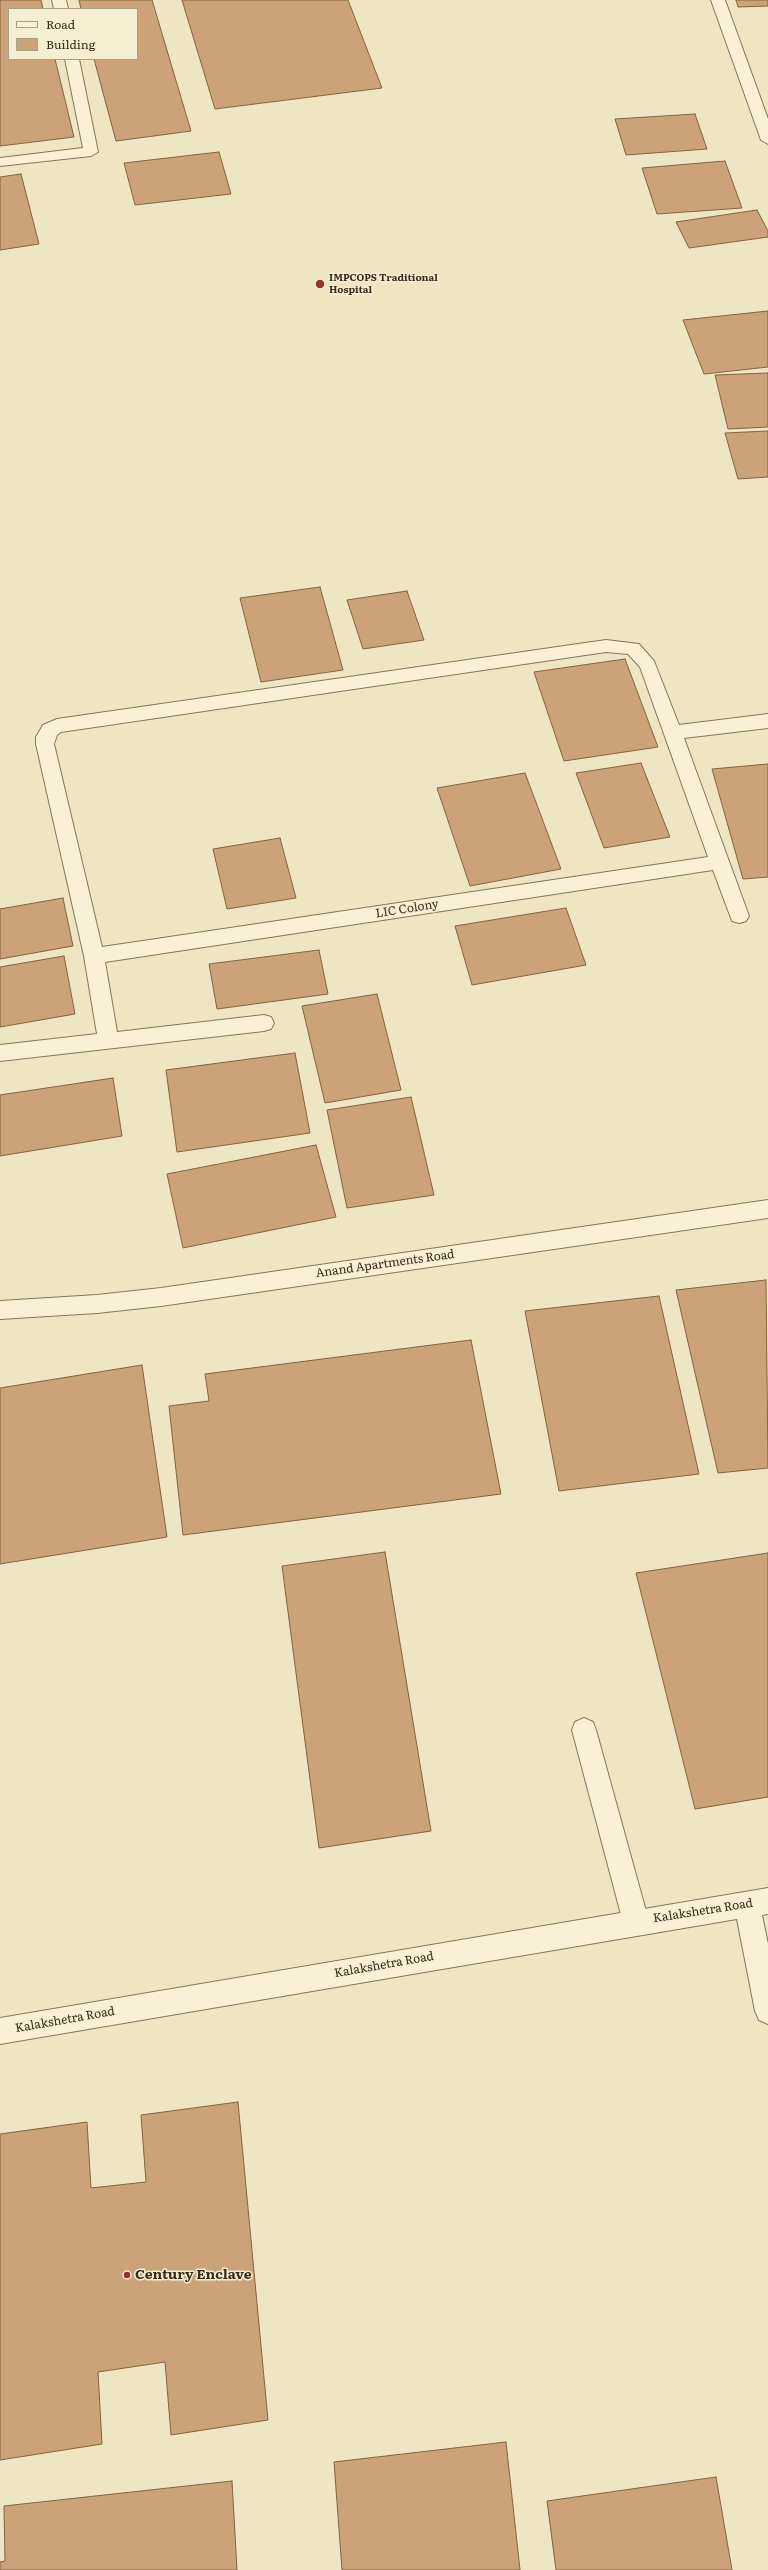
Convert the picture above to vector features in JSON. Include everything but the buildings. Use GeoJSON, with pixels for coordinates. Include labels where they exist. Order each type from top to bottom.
{"type":"FeatureCollection","features":[{"type":"Feature","properties":{"kind":"street"},"geometry":{"type":"LineString","coordinates":[[718,0],[764,123],[768,140]]}},
{"type":"Feature","properties":{"kind":"street"},"geometry":{"type":"LineString","coordinates":[[0,162],[91,152],[72,60]]}},
{"type":"Feature","properties":{"kind":"street"},"geometry":{"type":"LineString","coordinates":[[108,1041],[94,956],[45,744],[45,737],[50,730],[57,726],[620,645],[633,648],[648,665],[739,916]]}},
{"type":"Feature","properties":{"kind":"street"},"geometry":{"type":"LineString","coordinates":[[672,733],[768,721]]}},
{"type":"Feature","properties":{"kind":"street","name":"LIC Colony"},"geometry":{"type":"LineString","coordinates":[[94,956],[720,862]]}},
{"type":"Feature","properties":{"kind":"street"},"geometry":{"type":"LineString","coordinates":[[0,1052],[264,1023]]}},
{"type":"Feature","properties":{"kind":"street","name":"Anand Apartments Road"},"geometry":{"type":"LineString","coordinates":[[0,1310],[97,1304],[161,1297],[768,1209]]}},
{"type":"Feature","properties":{"kind":"street"},"geometry":{"type":"LineString","coordinates":[[584,1730],[636,1922]]}},
{"type":"Feature","properties":{"kind":"street"},"geometry":{"type":"LineString","coordinates":[[757,1903],[768,2011]]}},
{"type":"Feature","properties":{"kind":"street","name":"Kalakshetra Road"},"geometry":{"type":"LineString","coordinates":[[0,2031],[636,1922],[757,1903]]}},
{"type":"Feature","properties":{"kind":"place","name":"IMPCOPS Traditional Hospital"},"geometry":{"type":"Point","coordinates":[320,284]}},
{"type":"Feature","properties":{"kind":"place","name":"Century Enclave"},"geometry":{"type":"Point","coordinates":[127,2275]}}]}
